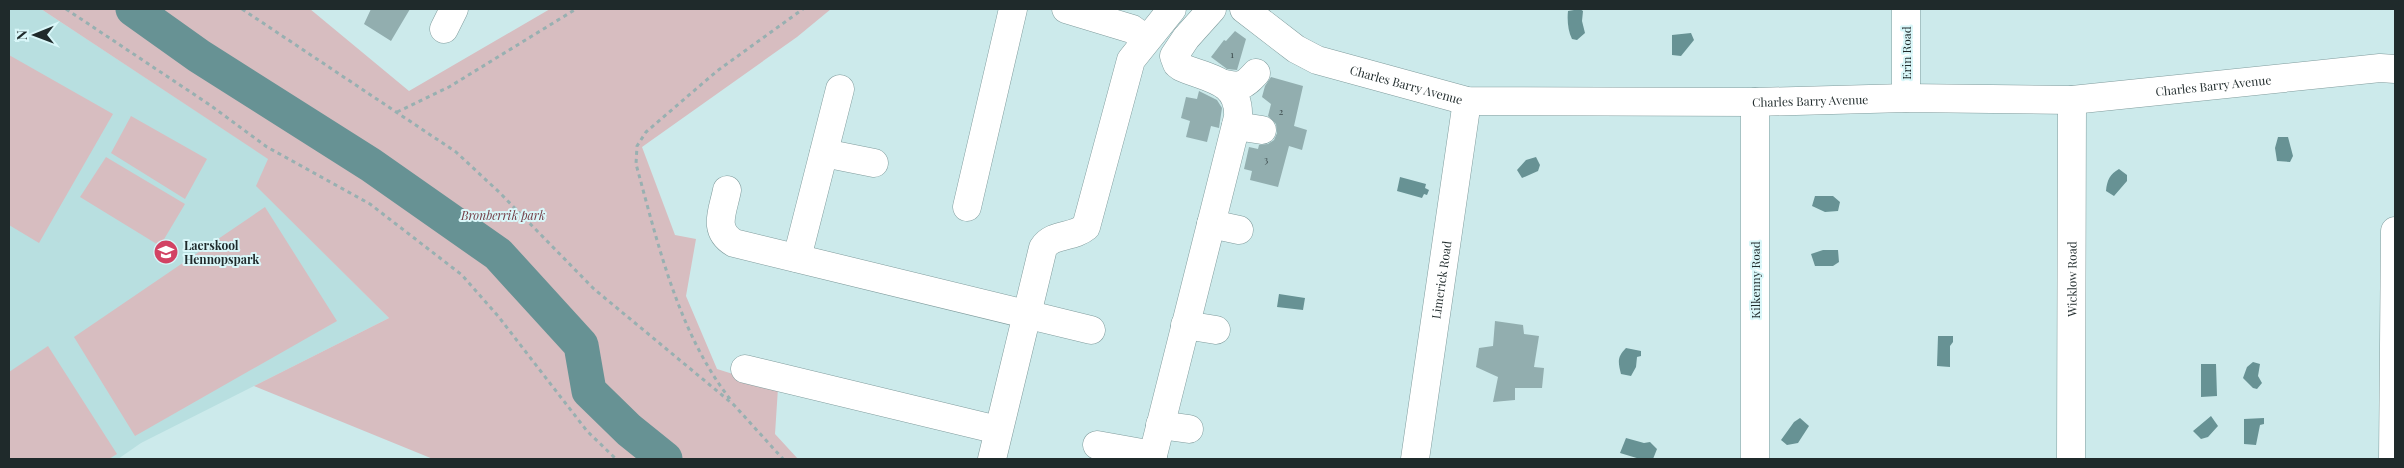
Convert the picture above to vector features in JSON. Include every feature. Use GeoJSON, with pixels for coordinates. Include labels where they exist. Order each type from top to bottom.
{"type":"FeatureCollection","features":[{"type":"Feature","properties":{"kind":"street"},"geometry":{"type":"LineString","coordinates":[[967,207],[1013,9]]}},
{"type":"Feature","properties":{"kind":"street"},"geometry":{"type":"LineString","coordinates":[[1066,9],[1132,29],[1155,51],[1195,73],[1224,84],[1239,87],[1256,73]]}},
{"type":"Feature","properties":{"kind":"street"},"geometry":{"type":"LineString","coordinates":[[1155,51],[1172,9]]}},
{"type":"Feature","properties":{"kind":"street"},"geometry":{"type":"LineString","coordinates":[[992,459],[1042,248],[1047,241],[1074,235],[1086,227],[1131,60],[1155,51],[1174,56],[1186,38],[1212,9]]}},
{"type":"Feature","properties":{"kind":"street","name":"Charles Barry Avenue"},"geometry":{"type":"LineString","coordinates":[[1244,9],[1296,49],[1317,60],[1467,101],[1755,102],[1906,98],[2072,100],[2380,68],[2395,69]]}},
{"type":"Feature","properties":{"kind":"street","name":"Erin Road"},"geometry":{"type":"LineString","coordinates":[[1906,9],[1906,98]]}},
{"type":"Feature","properties":{"kind":"street"},"geometry":{"type":"LineString","coordinates":[[1152,443],[1225,140],[1238,109],[1231,89],[1224,84]]}},
{"type":"Feature","properties":{"kind":"street"},"geometry":{"type":"LineString","coordinates":[[797,258],[840,89]]}},
{"type":"Feature","properties":{"kind":"street","name":"Wicklow Road"},"geometry":{"type":"LineString","coordinates":[[2071,459],[2072,100]]}},
{"type":"Feature","properties":{"kind":"street","name":"Limerick Road"},"geometry":{"type":"LineString","coordinates":[[1415,459],[1467,101]]}},
{"type":"Feature","properties":{"kind":"street","name":"Kilkenny Road"},"geometry":{"type":"LineString","coordinates":[[1755,102],[1755,459]]}},
{"type":"Feature","properties":{"kind":"street"},"geometry":{"type":"LineString","coordinates":[[1225,140],[1262,130]]}},
{"type":"Feature","properties":{"kind":"street"},"geometry":{"type":"LineString","coordinates":[[824,153],[874,163]]}},
{"type":"Feature","properties":{"kind":"street"},"geometry":{"type":"LineString","coordinates":[[726,190],[720,225],[722,233],[734,243],[1091,330]]}},
{"type":"Feature","properties":{"kind":"street"},"geometry":{"type":"LineString","coordinates":[[1201,239],[1239,230]]}},
{"type":"Feature","properties":{"kind":"street"},"geometry":{"type":"LineString","coordinates":[[2393,459],[2395,231]]}},
{"type":"Feature","properties":{"kind":"street"},"geometry":{"type":"LineString","coordinates":[[1176,338],[1216,330]]}},
{"type":"Feature","properties":{"kind":"street"},"geometry":{"type":"LineString","coordinates":[[745,369],[998,430]]}},
{"type":"Feature","properties":{"kind":"street"},"geometry":{"type":"LineString","coordinates":[[1096,445],[1152,443],[1189,429]]}},
{"type":"Feature","properties":{"kind":"path"},"geometry":{"type":"LineString","coordinates":[[66,9],[268,146],[307,171],[370,204],[462,275],[498,316],[588,431],[616,459]]}},
{"type":"Feature","properties":{"kind":"path"},"geometry":{"type":"LineString","coordinates":[[242,9],[333,72],[456,152],[499,192],[594,289],[734,405]]}},
{"type":"Feature","properties":{"kind":"path"},"geometry":{"type":"LineString","coordinates":[[396,112],[449,87],[576,9]]}},
{"type":"Feature","properties":{"kind":"path"},"geometry":{"type":"LineString","coordinates":[[782,459],[734,405],[712,376],[698,350],[678,303],[636,164],[636,146],[646,132],[717,71],[803,9]]}},
{"type":"Feature","properties":{"kind":"shaded area","name":"Laerskool Hennopspark"},"geometry":{"type":"Polygon","coordinates":[[[9,9],[41,9],[269,159],[257,186],[389,318],[141,443],[118,459],[9,459],[9,9]]]}},
{"type":"Feature","properties":{"kind":"shaded area"},"geometry":{"type":"Polygon","coordinates":[[[1580,9],[1583,11],[1582,21],[1585,33],[1577,40],[1572,39],[1570,33],[1568,11],[1580,9]]]}},
{"type":"Feature","properties":{"kind":"shaded area"},"geometry":{"type":"Polygon","coordinates":[[[1691,33],[1694,40],[1681,56],[1672,55],[1672,35],[1691,33]]]}},
{"type":"Feature","properties":{"kind":"shaded area"},"geometry":{"type":"Polygon","coordinates":[[[2278,137],[2288,137],[2293,156],[2290,162],[2277,161],[2275,148],[2278,137]]]}},
{"type":"Feature","properties":{"kind":"shaded area"},"geometry":{"type":"Polygon","coordinates":[[[1536,157],[1540,165],[1538,171],[1522,178],[1517,170],[1526,160],[1536,157]]]}},
{"type":"Feature","properties":{"kind":"shaded area"},"geometry":{"type":"Polygon","coordinates":[[[2119,169],[2127,175],[2127,181],[2114,196],[2106,191],[2106,187],[2111,175],[2119,169]]]}},
{"type":"Feature","properties":{"kind":"shaded area"},"geometry":{"type":"Polygon","coordinates":[[[1400,177],[1426,184],[1425,188],[1429,190],[1427,195],[1424,194],[1422,198],[1397,191],[1400,177]]]}},
{"type":"Feature","properties":{"kind":"shaded area"},"geometry":{"type":"Polygon","coordinates":[[[1815,196],[1833,196],[1840,202],[1838,211],[1825,212],[1812,206],[1815,196]]]}},
{"type":"Feature","properties":{"kind":"shaded area"},"geometry":{"type":"Polygon","coordinates":[[[1823,250],[1838,250],[1839,262],[1833,266],[1815,266],[1811,254],[1823,250]]]}},
{"type":"Feature","properties":{"kind":"shaded area"},"geometry":{"type":"Polygon","coordinates":[[[1279,294],[1305,298],[1303,310],[1277,307],[1279,294]]]}},
{"type":"Feature","properties":{"kind":"shaded area"},"geometry":{"type":"Polygon","coordinates":[[[1938,336],[1953,336],[1953,342],[1950,346],[1950,367],[1937,366],[1938,336]]]}},
{"type":"Feature","properties":{"kind":"shaded area"},"geometry":{"type":"Polygon","coordinates":[[[1626,348],[1641,351],[1641,356],[1637,357],[1636,367],[1631,376],[1621,374],[1619,366],[1620,357],[1626,348]]]}},
{"type":"Feature","properties":{"kind":"shaded area"},"geometry":{"type":"Polygon","coordinates":[[[2253,362],[2260,364],[2258,376],[2262,383],[2257,389],[2253,388],[2243,378],[2247,367],[2253,362]]]}},
{"type":"Feature","properties":{"kind":"shaded area"},"geometry":{"type":"Polygon","coordinates":[[[2201,364],[2216,364],[2217,396],[2201,397],[2201,364]]]}},
{"type":"Feature","properties":{"kind":"shaded area"},"geometry":{"type":"Polygon","coordinates":[[[2211,416],[2218,426],[2208,437],[2201,439],[2193,431],[2211,416]]]}},
{"type":"Feature","properties":{"kind":"shaded area"},"geometry":{"type":"Polygon","coordinates":[[[1800,418],[1809,426],[1798,443],[1787,445],[1781,440],[1794,422],[1800,418]]]}},
{"type":"Feature","properties":{"kind":"shaded area"},"geometry":{"type":"Polygon","coordinates":[[[2264,418],[2264,424],[2260,425],[2256,445],[2244,444],[2244,419],[2264,418]]]}},
{"type":"Feature","properties":{"kind":"shaded area"},"geometry":{"type":"Polygon","coordinates":[[[1626,438],[1644,443],[1650,442],[1657,449],[1653,459],[1640,459],[1620,453],[1626,438]]]}},
{"type":"Feature","properties":{"kind":"green space","name":"Bronberrik park"},"geometry":{"type":"Polygon","coordinates":[[[41,9],[310,9],[409,91],[550,9],[831,9],[797,37],[642,147],[675,235],[696,239],[686,296],[717,369],[778,388],[775,434],[798,459],[433,459],[254,386],[389,318],[256,186],[268,159],[41,9]]]}},
{"type":"Feature","properties":{"kind":"green space"},"geometry":{"type":"Polygon","coordinates":[[[9,55],[113,114],[39,243],[9,225],[9,55]]]}},
{"type":"Feature","properties":{"kind":"green space"},"geometry":{"type":"Polygon","coordinates":[[[131,116],[207,159],[185,199],[111,153],[131,116]]]}},
{"type":"Feature","properties":{"kind":"green space"},"geometry":{"type":"Polygon","coordinates":[[[106,157],[185,204],[160,246],[80,197],[106,157]]]}},
{"type":"Feature","properties":{"kind":"green space"},"geometry":{"type":"Polygon","coordinates":[[[265,207],[337,321],[135,436],[74,337],[265,207]]]}},
{"type":"Feature","properties":{"kind":"green space"},"geometry":{"type":"Polygon","coordinates":[[[48,346],[117,454],[109,459],[9,459],[9,372],[48,346]]]}},
{"type":"Feature","properties":{"kind":"building"},"geometry":{"type":"Polygon","coordinates":[[[371,9],[410,9],[391,41],[364,24],[371,9]]]}},
{"type":"Feature","properties":{"kind":"building"},"geometry":{"type":"Polygon","coordinates":[[[1235,31],[1246,39],[1237,70],[1227,69],[1211,57],[1224,40],[1226,41],[1235,31]]]}},
{"type":"Feature","properties":{"kind":"building"},"geometry":{"type":"Polygon","coordinates":[[[1271,77],[1303,86],[1294,126],[1307,130],[1302,150],[1289,146],[1278,187],[1250,180],[1252,171],[1244,169],[1249,147],[1258,149],[1259,145],[1268,144],[1274,140],[1277,133],[1276,124],[1268,116],[1271,104],[1262,97],[1265,86],[1271,77]]]}},
{"type":"Feature","properties":{"kind":"building"},"geometry":{"type":"Polygon","coordinates":[[[1199,91],[1217,100],[1222,108],[1219,128],[1211,126],[1207,142],[1186,137],[1190,121],[1181,118],[1186,97],[1197,99],[1199,91]]]}},
{"type":"Feature","properties":{"kind":"building"},"geometry":{"type":"Polygon","coordinates":[[[1495,321],[1523,325],[1524,334],[1539,336],[1534,367],[1544,368],[1542,388],[1515,388],[1515,400],[1493,402],[1498,377],[1476,367],[1479,348],[1493,346],[1495,321]]]}},
{"type":"Feature","properties":{"kind":"waterway"},"geometry":{"type":"LineString","coordinates":[[133,9],[199,56],[371,165],[498,254],[581,345],[589,391],[629,430],[665,459]]}},
{"type":"Feature","properties":{"kind":"place","name":"Laerskool Hennopspark"},"geometry":{"type":"Point","coordinates":[166,252]}}]}
